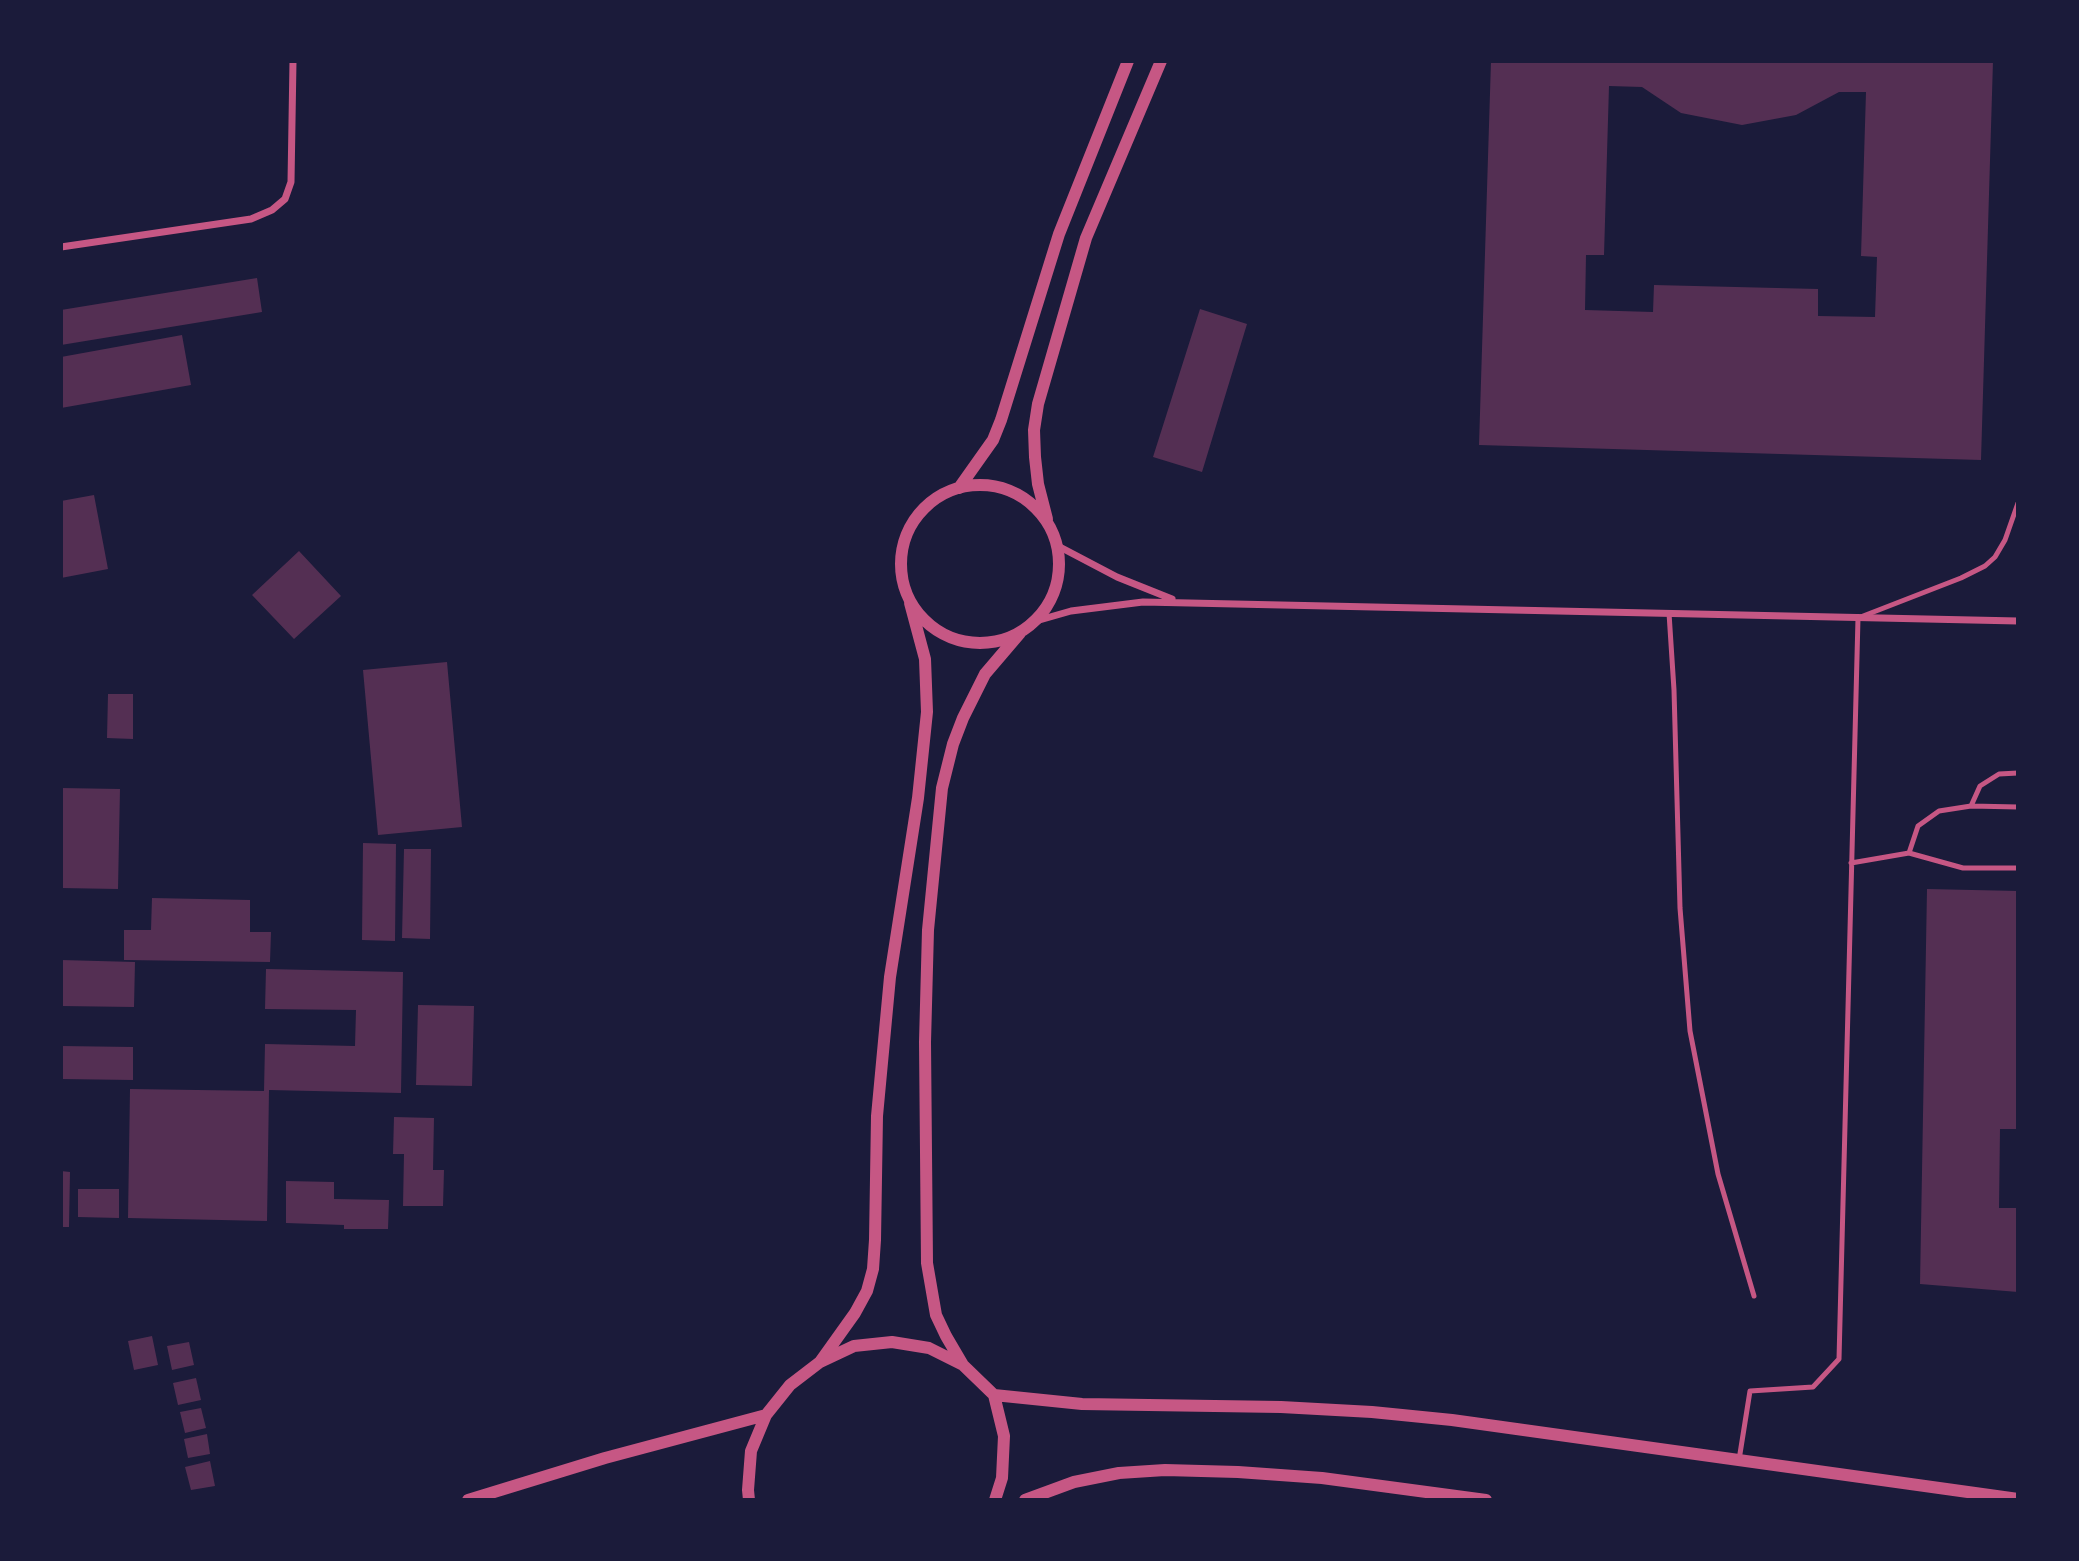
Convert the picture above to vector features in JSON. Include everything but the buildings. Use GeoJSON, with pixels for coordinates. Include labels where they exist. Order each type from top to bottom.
{"type":"FeatureCollection","features":[{"type":"Feature","properties":{"kind":"street"},"geometry":{"type":"LineString","coordinates":[[61,247],[251,219],[272,210],[285,199],[292,182],[293,61]]}},
{"type":"Feature","properties":{"kind":"street"},"geometry":{"type":"LineString","coordinates":[[959,488],[993,440],[1002,420],[1059,234],[1128,61]]}},
{"type":"Feature","properties":{"kind":"street"},"geometry":{"type":"LineString","coordinates":[[1037,621],[1052,598],[1059,573],[1058,546],[1048,523],[1034,457],[1038,404],[1086,238],[1161,61]]}},
{"type":"Feature","properties":{"kind":"street"},"geometry":{"type":"LineString","coordinates":[[820,1362],[855,1313],[867,1291],[876,1240],[877,1116],[888,990],[918,798],[928,712],[925,659],[902,583],[900,564],[903,543],[910,524],[923,508],[940,495],[979,484],[1000,487],[1019,495],[1035,507],[1048,523]]}},
{"type":"Feature","properties":{"kind":"street"},"geometry":{"type":"LineString","coordinates":[[1058,546],[1117,577],[1179,602]]}},
{"type":"Feature","properties":{"kind":"street"},"geometry":{"type":"LineString","coordinates":[[909,603],[922,620],[939,633],[959,641],[979,644],[1000,641],[1020,633],[1037,621],[1071,611],[1143,602],[2018,621]]}},
{"type":"Feature","properties":{"kind":"street"},"geometry":{"type":"LineString","coordinates":[[995,1500],[1002,1478],[1004,1436],[994,1395],[963,1365],[936,1315],[930,1289],[927,1263],[925,1083],[928,930],[942,788],[953,744],[985,674],[1020,633]]}},
{"type":"Feature","properties":{"kind":"street"},"geometry":{"type":"LineString","coordinates":[[749,1500],[751,1451],[766,1415],[790,1385],[820,1362],[854,1346],[892,1342],[929,1348],[963,1365]]}},
{"type":"Feature","properties":{"kind":"street"},"geometry":{"type":"LineString","coordinates":[[994,1395],[1082,1404],[1281,1407],[1452,1420],[2018,1499]]}},
{"type":"Feature","properties":{"kind":"street"},"geometry":{"type":"LineString","coordinates":[[468,1500],[639,1448],[766,1415]]}},
{"type":"Feature","properties":{"kind":"street"},"geometry":{"type":"LineString","coordinates":[[1025,1500],[1074,1482],[1119,1473],[1166,1471],[1238,1472],[1310,1478],[1412,1495],[1486,1500]]}},
{"type":"Feature","properties":{"kind":"lane"},"geometry":{"type":"LineString","coordinates":[[1739,1460],[1750,1391],[1813,1387],[1839,1359],[1858,618],[1961,579],[1985,566],[1995,557],[2005,540],[2018,503]]}},
{"type":"Feature","properties":{"kind":"lane"},"geometry":{"type":"LineString","coordinates":[[1670,613],[1680,908],[1690,1031],[1718,1174],[1754,1296]]}},
{"type":"Feature","properties":{"kind":"lane"},"geometry":{"type":"LineString","coordinates":[[1971,806],[1980,786],[1999,774],[2018,773]]}},
{"type":"Feature","properties":{"kind":"lane"},"geometry":{"type":"LineString","coordinates":[[1909,853],[1918,826],[1939,811],[1971,806],[2018,807]]}},
{"type":"Feature","properties":{"kind":"lane"},"geometry":{"type":"LineString","coordinates":[[1851,863],[1909,853],[1963,868],[2018,869]]}}]}
